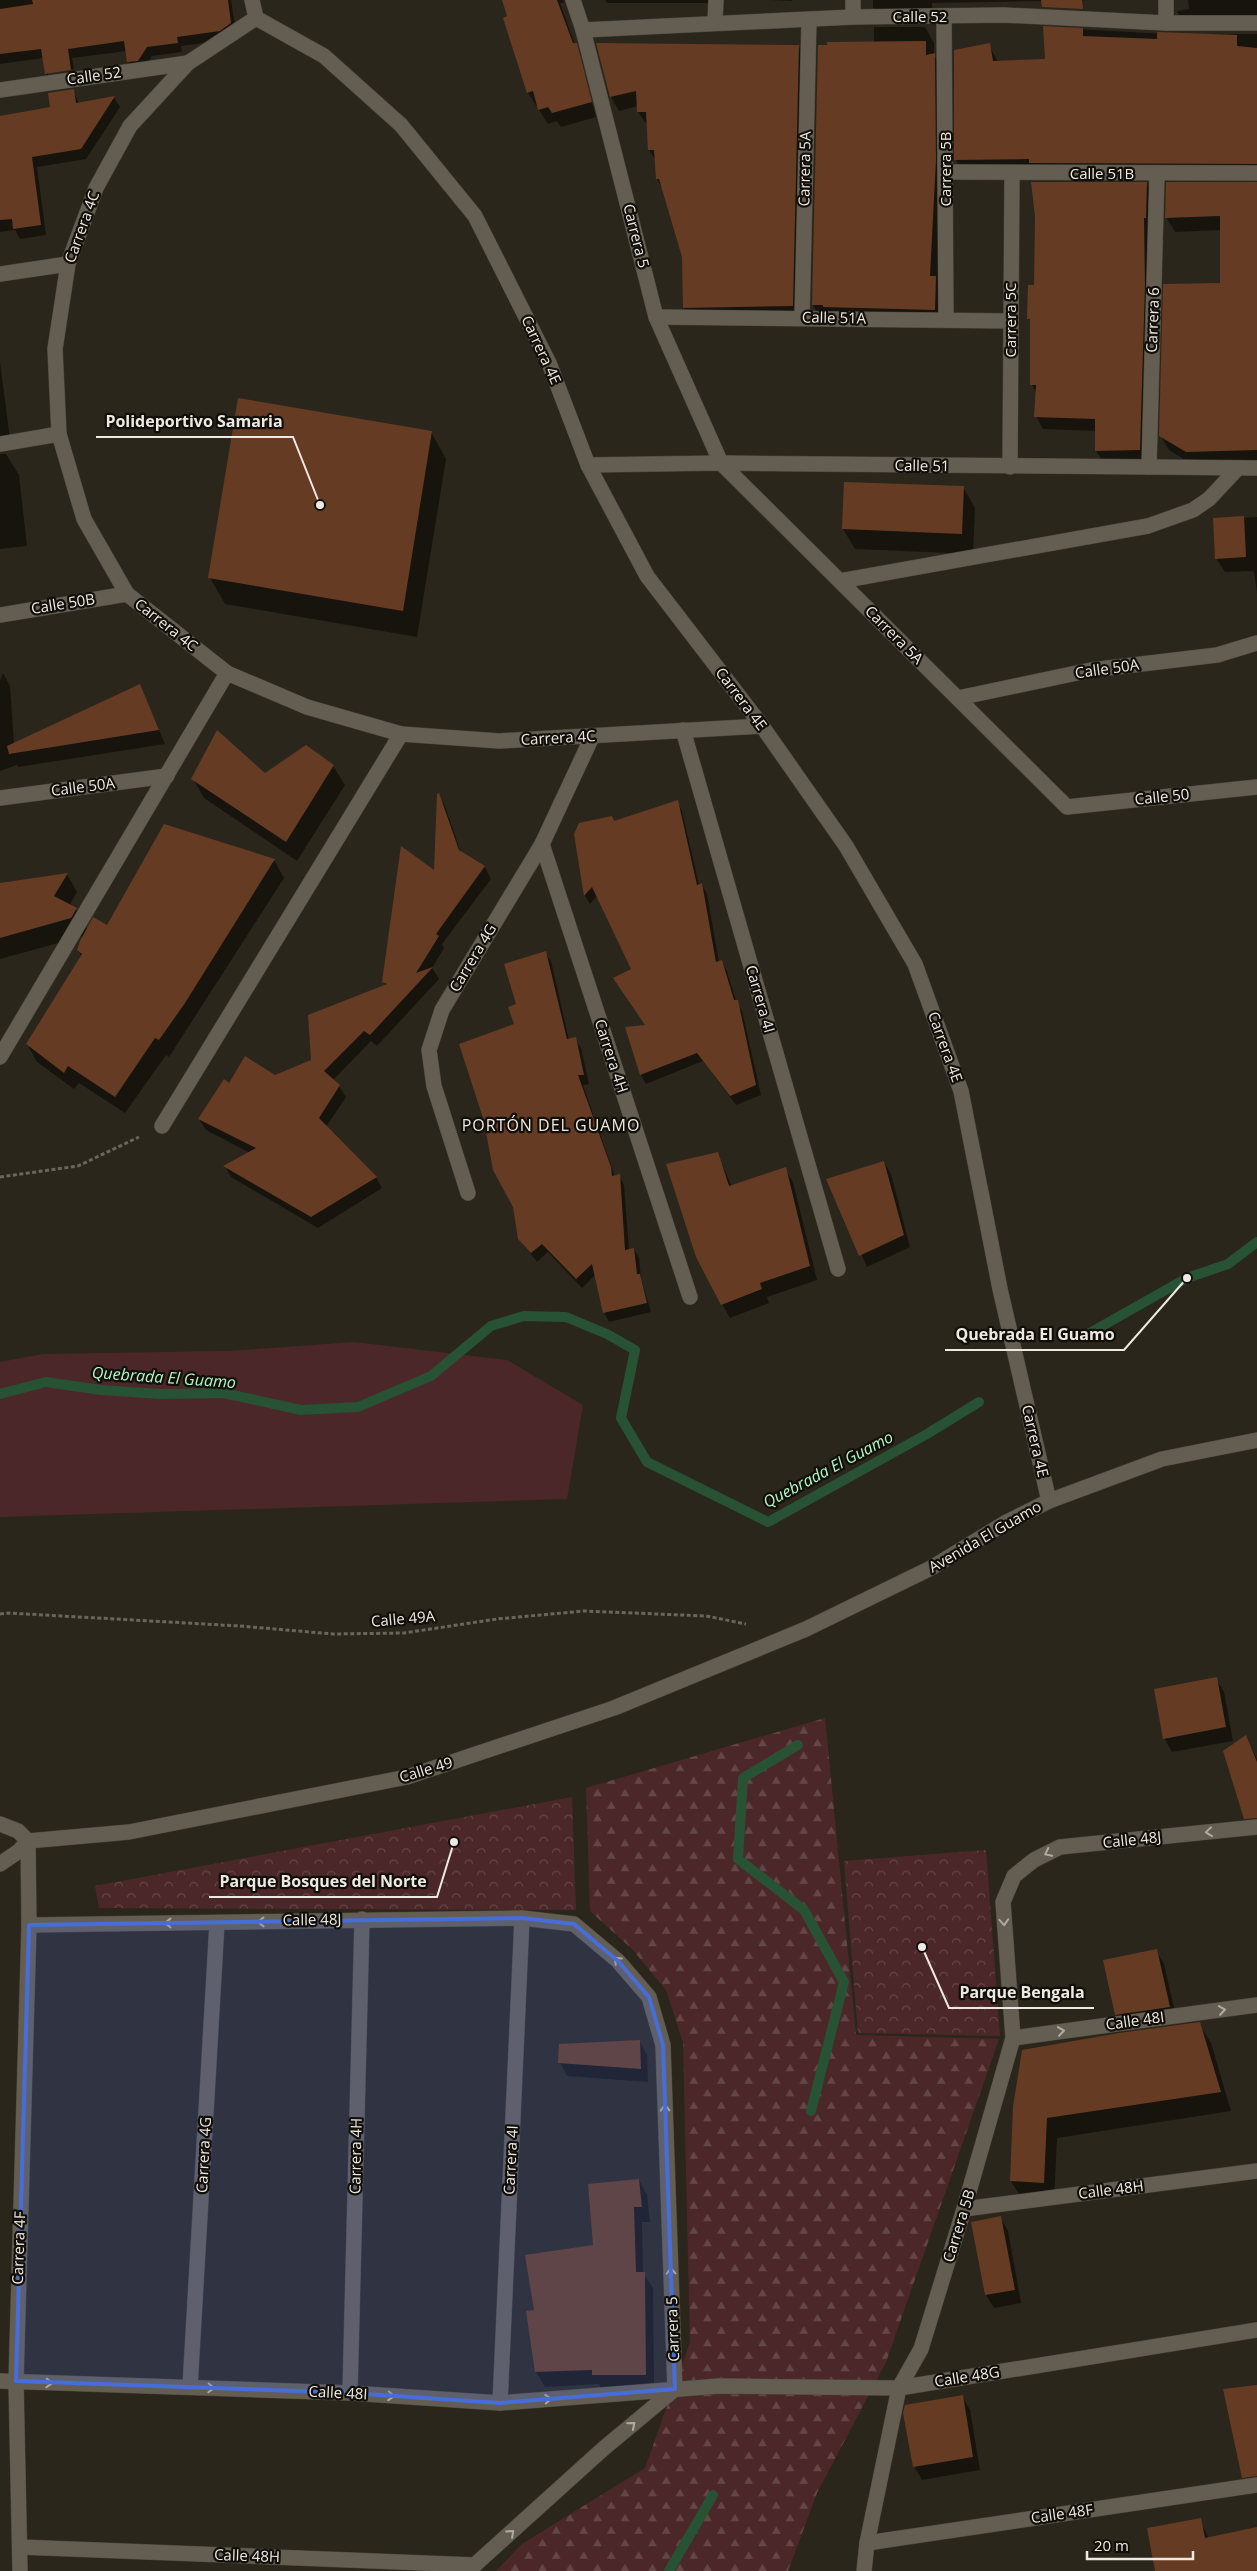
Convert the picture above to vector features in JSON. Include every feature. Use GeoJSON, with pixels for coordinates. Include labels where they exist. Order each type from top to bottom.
{"type":"FeatureCollection","features":[{"type":"Feature","properties":{"kind":"street"},"geometry":{"type":"LineString","coordinates":[[252,0],[256,18]]}},
{"type":"Feature","properties":{"kind":"street","name":"Carrera 5"},"geometry":{"type":"LineString","coordinates":[[573,0],[583,30],[656,317],[721,463]]}},
{"type":"Feature","properties":{"kind":"street"},"geometry":{"type":"LineString","coordinates":[[715,22],[716,0]]}},
{"type":"Feature","properties":{"kind":"street"},"geometry":{"type":"LineString","coordinates":[[852,17],[853,0]]}},
{"type":"Feature","properties":{"kind":"street"},"geometry":{"type":"LineString","coordinates":[[1004,0],[1004,16]]}},
{"type":"Feature","properties":{"kind":"street"},"geometry":{"type":"LineString","coordinates":[[1166,0],[1166,23]]}},
{"type":"Feature","properties":{"kind":"street","name":"Calle 52"},"geometry":{"type":"LineString","coordinates":[[583,30],[715,22],[852,17],[944,18],[1004,16],[1166,23],[1257,23]]}},
{"type":"Feature","properties":{"kind":"street","name":"Carrera 4C"},"geometry":{"type":"LineString","coordinates":[[256,18],[188,63],[130,126],[96,188],[68,264],[55,349],[59,434],[84,519],[127,594],[227,673],[307,707],[401,734],[499,741],[762,726]]}},
{"type":"Feature","properties":{"kind":"street","name":"Carrera 4E"},"geometry":{"type":"LineString","coordinates":[[256,18],[324,56],[401,125],[475,216],[549,363],[588,464],[647,576],[762,726],[846,846],[915,964],[961,1091],[1000,1289],[1049,1501]]}},
{"type":"Feature","properties":{"kind":"street","name":"Carrera 5B"},"geometry":{"type":"LineString","coordinates":[[944,18],[947,172],[946,320]]}},
{"type":"Feature","properties":{"kind":"street","name":"Carrera 5A"},"geometry":{"type":"LineString","coordinates":[[802,318],[809,20]]}},
{"type":"Feature","properties":{"kind":"street","name":"Calle 52"},"geometry":{"type":"LineString","coordinates":[[0,90],[188,63]]}},
{"type":"Feature","properties":{"kind":"street","name":"Calle 51B"},"geometry":{"type":"LineString","coordinates":[[947,172],[1012,174],[1257,174]]}},
{"type":"Feature","properties":{"kind":"street","name":"Carrera 5C"},"geometry":{"type":"LineString","coordinates":[[1010,467],[1012,174]]}},
{"type":"Feature","properties":{"kind":"street","name":"Carrera 6"},"geometry":{"type":"LineString","coordinates":[[1149,467],[1157,174]]}},
{"type":"Feature","properties":{"kind":"street"},"geometry":{"type":"LineString","coordinates":[[0,274],[68,264]]}},
{"type":"Feature","properties":{"kind":"street","name":"Calle 51A"},"geometry":{"type":"LineString","coordinates":[[656,317],[1011,321]]}},
{"type":"Feature","properties":{"kind":"street"},"geometry":{"type":"LineString","coordinates":[[0,444],[59,434]]}},
{"type":"Feature","properties":{"kind":"street","name":"Carrera 5A"},"geometry":{"type":"LineString","coordinates":[[721,463],[1067,807]]}},
{"type":"Feature","properties":{"kind":"street","name":"Calle 51"},"geometry":{"type":"LineString","coordinates":[[588,464],[721,463],[1257,468]]}},
{"type":"Feature","properties":{"kind":"street"},"geometry":{"type":"LineString","coordinates":[[840,581],[1148,526],[1193,510],[1209,500],[1238,468]]}},
{"type":"Feature","properties":{"kind":"street","name":"Calle 50B"},"geometry":{"type":"LineString","coordinates":[[0,615],[127,594]]}},
{"type":"Feature","properties":{"kind":"street","name":"Calle 50A"},"geometry":{"type":"LineString","coordinates":[[958,698],[1091,670],[1217,655],[1257,643]]}},
{"type":"Feature","properties":{"kind":"street"},"geometry":{"type":"LineString","coordinates":[[0,1057],[227,673]]}},
{"type":"Feature","properties":{"kind":"street","name":"Carrera 4I"},"geometry":{"type":"LineString","coordinates":[[683,730],[838,1269]]}},
{"type":"Feature","properties":{"kind":"street"},"geometry":{"type":"LineString","coordinates":[[162,1126],[401,734]]}},
{"type":"Feature","properties":{"kind":"street","name":"Carrera 4G"},"geometry":{"type":"LineString","coordinates":[[468,1193],[434,1086],[428,1050],[442,1010],[542,844],[592,737]]}},
{"type":"Feature","properties":{"kind":"street","name":"Calle 50A"},"geometry":{"type":"LineString","coordinates":[[0,798],[167,776]]}},
{"type":"Feature","properties":{"kind":"street","name":"Calle 50"},"geometry":{"type":"LineString","coordinates":[[1067,807],[1257,787]]}},
{"type":"Feature","properties":{"kind":"street","name":"Carrera 4H"},"geometry":{"type":"LineString","coordinates":[[542,844],[690,1297]]}},
{"type":"Feature","properties":{"kind":"street","name":"Avenida El Guamo"},"geometry":{"type":"LineString","coordinates":[[806,1629],[931,1568],[1005,1523],[1049,1501],[1162,1459],[1257,1440]]}},
{"type":"Feature","properties":{"kind":"street","name":"Calle 49"},"geometry":{"type":"LineString","coordinates":[[28,1841],[129,1832],[408,1777],[614,1708],[806,1629]]}},
{"type":"Feature","properties":{"kind":"street"},"geometry":{"type":"LineString","coordinates":[[0,1824],[18,1830],[28,1841],[28,1925]]}},
{"type":"Feature","properties":{"kind":"street","name":"Calle 48J"},"geometry":{"type":"LineString","coordinates":[[1014,1876],[1034,1860],[1060,1847],[1257,1827]]}},
{"type":"Feature","properties":{"kind":"street"},"geometry":{"type":"LineString","coordinates":[[0,1864],[19,1851],[28,1841]]}},
{"type":"Feature","properties":{"kind":"street","name":"Carrera 5B"},"geometry":{"type":"LineString","coordinates":[[864,2571],[867,2544],[899,2388],[921,2349],[964,2209],[1013,2038],[1003,1902],[1014,1876]]}},
{"type":"Feature","properties":{"kind":"street","name":"Carrera 4I"},"geometry":{"type":"LineString","coordinates":[[500,2403],[522,1918]]}},
{"type":"Feature","properties":{"kind":"street","name":"Calle 48J"},"geometry":{"type":"LineString","coordinates":[[28,1925],[99,1922],[217,1923],[362,1919],[522,1918],[574,1924],[618,1961],[649,1997]]}},
{"type":"Feature","properties":{"kind":"street","name":"Carrera 4H"},"geometry":{"type":"LineString","coordinates":[[350,2393],[362,1919]]}},
{"type":"Feature","properties":{"kind":"street","name":"Carrera 4G"},"geometry":{"type":"LineString","coordinates":[[190,2387],[217,1923]]}},
{"type":"Feature","properties":{"kind":"street","name":"Carrera 4F"},"geometry":{"type":"LineString","coordinates":[[20,2571],[16,2382],[28,1925]]}},
{"type":"Feature","properties":{"kind":"street","name":"Carrera 5"},"geometry":{"type":"LineString","coordinates":[[649,1997],[663,2045],[674,2389]]}},
{"type":"Feature","properties":{"kind":"street","name":"Calle 48I"},"geometry":{"type":"LineString","coordinates":[[1013,2038],[1257,2005]]}},
{"type":"Feature","properties":{"kind":"street","name":"Calle 48H"},"geometry":{"type":"LineString","coordinates":[[964,2209],[1257,2171]]}},
{"type":"Feature","properties":{"kind":"street","name":"Calle 48G"},"geometry":{"type":"LineString","coordinates":[[674,2389],[719,2386],[899,2388],[1257,2330]]}},
{"type":"Feature","properties":{"kind":"street","name":"Calle 48I"},"geometry":{"type":"LineString","coordinates":[[0,2381],[350,2393],[500,2403],[674,2389]]}},
{"type":"Feature","properties":{"kind":"street"},"geometry":{"type":"LineString","coordinates":[[471,2568],[674,2389]]}},
{"type":"Feature","properties":{"kind":"street","name":"Calle 48F"},"geometry":{"type":"LineString","coordinates":[[867,2544],[1257,2485]]}},
{"type":"Feature","properties":{"kind":"street","name":"Calle 48H"},"geometry":{"type":"LineString","coordinates":[[20,2547],[471,2568]]}},
{"type":"Feature","properties":{"kind":"path"},"geometry":{"type":"LineString","coordinates":[[0,1177],[78,1166],[162,1126]]}},
{"type":"Feature","properties":{"kind":"path","name":"Calle 49A"},"geometry":{"type":"LineString","coordinates":[[0,1614],[8,1612],[240,1626],[333,1634],[404,1633],[497,1619],[584,1611],[706,1616],[753,1625]]}},
{"type":"Feature","properties":{"kind":"highlighted area"},"geometry":{"type":"Polygon","coordinates":[[[522,1918],[574,1924],[618,1961],[649,1997],[663,2045],[675,2389],[500,2403],[350,2393],[16,2381],[29,1925],[522,1918]]]}},
{"type":"Feature","properties":{"kind":"green space"},"geometry":{"type":"Polygon","coordinates":[[[354,1342],[507,1360],[583,1405],[567,1499],[0,1517],[0,1362],[43,1354],[228,1351],[354,1342]]]}},
{"type":"Feature","properties":{"kind":"green space"},"geometry":{"type":"Polygon","coordinates":[[[825,1718],[856,2035],[999,2039],[886,2362],[817,2493],[788,2571],[496,2571],[522,2544],[645,2468],[690,2342],[683,2042],[666,1990],[632,1949],[590,1911],[586,1788],[825,1718]]]}},
{"type":"Feature","properties":{"kind":"green space"},"geometry":{"type":"Polygon","coordinates":[[[572,1797],[576,1910],[99,1908],[95,1886],[572,1797]]]}},
{"type":"Feature","properties":{"kind":"green space"},"geometry":{"type":"Polygon","coordinates":[[[986,1850],[1000,2036],[858,2033],[844,1861],[986,1850]]]}},
{"type":"Feature","properties":{"kind":"building"},"geometry":{"type":"Polygon","coordinates":[[[32,0],[228,0],[231,23],[220,31],[177,37],[178,43],[147,47],[138,61],[127,62],[124,41],[68,49],[71,70],[45,74],[41,49],[0,54],[0,9],[33,4],[32,0]]]}},
{"type":"Feature","properties":{"kind":"building"},"geometry":{"type":"Polygon","coordinates":[[[502,0],[557,0],[573,43],[577,43],[592,102],[552,113],[548,107],[538,110],[533,91],[527,93],[503,18],[507,16],[502,0]]]}},
{"type":"Feature","properties":{"kind":"building"},"geometry":{"type":"Polygon","coordinates":[[[1041,0],[1082,0],[1083,9],[1042,7],[1041,0]]]}},
{"type":"Feature","properties":{"kind":"building"},"geometry":{"type":"Polygon","coordinates":[[[1043,26],[1083,28],[1083,36],[1157,39],[1157,32],[1237,35],[1237,46],[1257,48],[1257,164],[1029,163],[1029,159],[954,160],[954,50],[990,43],[993,61],[1045,59],[1043,26]]]}},
{"type":"Feature","properties":{"kind":"building"},"geometry":{"type":"Polygon","coordinates":[[[926,41],[926,55],[935,53],[936,160],[930,276],[936,276],[935,310],[823,307],[823,305],[812,305],[818,45],[827,45],[827,42],[926,41]]]}},
{"type":"Feature","properties":{"kind":"building"},"geometry":{"type":"Polygon","coordinates":[[[596,43],[799,45],[793,306],[683,308],[682,257],[659,179],[656,179],[654,150],[648,150],[646,112],[637,112],[636,91],[610,97],[596,43]]]}},
{"type":"Feature","properties":{"kind":"building"},"geometry":{"type":"Polygon","coordinates":[[[74,89],[76,103],[115,96],[81,149],[32,157],[41,225],[13,229],[12,219],[0,220],[0,116],[50,107],[48,93],[74,89]]]}},
{"type":"Feature","properties":{"kind":"building"},"geometry":{"type":"Polygon","coordinates":[[[1031,182],[1147,182],[1146,218],[1144,218],[1145,285],[1140,450],[1095,451],[1095,419],[1034,417],[1036,385],[1030,385],[1030,319],[1027,319],[1028,285],[1034,285],[1035,216],[1031,182]]]}},
{"type":"Feature","properties":{"kind":"building"},"geometry":{"type":"Polygon","coordinates":[[[1166,182],[1257,182],[1257,450],[1186,452],[1159,436],[1163,284],[1220,283],[1220,216],[1165,218],[1166,182]]]}},
{"type":"Feature","properties":{"kind":"building"},"geometry":{"type":"Polygon","coordinates":[[[238,398],[432,431],[403,611],[208,578],[238,398]]]}},
{"type":"Feature","properties":{"kind":"building"},"geometry":{"type":"Polygon","coordinates":[[[844,482],[964,486],[962,534],[842,529],[844,482]]]}},
{"type":"Feature","properties":{"kind":"building"},"geometry":{"type":"Polygon","coordinates":[[[1244,516],[1246,557],[1215,559],[1213,518],[1244,516]]]}},
{"type":"Feature","properties":{"kind":"building"},"geometry":{"type":"Polygon","coordinates":[[[140,684],[159,730],[9,754],[7,746],[140,684]]]}},
{"type":"Feature","properties":{"kind":"building"},"geometry":{"type":"Polygon","coordinates":[[[217,730],[265,773],[306,745],[334,765],[286,842],[191,779],[217,730]]]}},
{"type":"Feature","properties":{"kind":"building"},"geometry":{"type":"Polygon","coordinates":[[[439,793],[459,850],[485,866],[436,934],[439,936],[416,973],[433,967],[370,1035],[364,1031],[324,1071],[340,1085],[319,1118],[377,1177],[311,1217],[223,1166],[256,1148],[198,1119],[224,1079],[229,1083],[245,1056],[275,1075],[311,1060],[308,1015],[387,984],[382,982],[401,846],[434,870],[437,794],[439,793]]]}},
{"type":"Feature","properties":{"kind":"building"},"geometry":{"type":"Polygon","coordinates":[[[678,800],[697,885],[702,883],[716,962],[722,960],[734,1000],[738,1000],[756,1085],[730,1096],[697,1053],[640,1075],[625,1027],[645,1025],[613,978],[631,969],[592,887],[584,896],[574,834],[579,823],[612,816],[614,821],[678,800]]]}},
{"type":"Feature","properties":{"kind":"building"},"geometry":{"type":"Polygon","coordinates":[[[164,824],[275,859],[185,1003],[159,1040],[155,1038],[115,1097],[68,1066],[64,1073],[26,1044],[82,954],[77,950],[93,917],[107,925],[164,824]]]}},
{"type":"Feature","properties":{"kind":"building"},"geometry":{"type":"Polygon","coordinates":[[[68,873],[54,896],[77,908],[71,918],[0,938],[0,883],[68,873]]]}},
{"type":"Feature","properties":{"kind":"building"},"geometry":{"type":"Polygon","coordinates":[[[546,951],[567,1039],[576,1037],[584,1075],[578,1075],[611,1167],[612,1176],[620,1174],[625,1250],[634,1248],[637,1274],[640,1274],[647,1303],[603,1313],[592,1264],[576,1279],[542,1244],[531,1253],[518,1239],[513,1207],[493,1170],[484,1121],[459,1044],[514,1024],[508,1007],[516,1004],[504,964],[546,951]]]}},
{"type":"Feature","properties":{"kind":"building"},"geometry":{"type":"Polygon","coordinates":[[[718,1152],[729,1186],[786,1167],[810,1266],[760,1283],[762,1289],[721,1305],[696,1257],[666,1164],[718,1152]]]}},
{"type":"Feature","properties":{"kind":"building"},"geometry":{"type":"Polygon","coordinates":[[[884,1161],[904,1235],[859,1256],[826,1179],[884,1161]]]}},
{"type":"Feature","properties":{"kind":"building"},"geometry":{"type":"Polygon","coordinates":[[[1217,1677],[1226,1727],[1163,1739],[1154,1689],[1217,1677]]]}},
{"type":"Feature","properties":{"kind":"building"},"geometry":{"type":"Polygon","coordinates":[[[1246,1735],[1257,1762],[1257,1818],[1244,1819],[1223,1751],[1246,1735]]]}},
{"type":"Feature","properties":{"kind":"building"},"geometry":{"type":"Polygon","coordinates":[[[1157,1949],[1170,2007],[1115,2015],[1103,1960],[1157,1949]]]}},
{"type":"Feature","properties":{"kind":"building"},"geometry":{"type":"Polygon","coordinates":[[[1200,2022],[1221,2092],[1047,2118],[1044,2183],[1010,2181],[1013,2107],[1022,2050],[1119,2033],[1200,2022]]]}},
{"type":"Feature","properties":{"kind":"building"},"geometry":{"type":"Polygon","coordinates":[[[640,2040],[641,2069],[558,2063],[559,2044],[640,2040]]]}},
{"type":"Feature","properties":{"kind":"building"},"geometry":{"type":"Polygon","coordinates":[[[639,2179],[642,2207],[634,2207],[636,2272],[645,2272],[646,2375],[592,2375],[592,2370],[535,2372],[526,2311],[534,2310],[525,2255],[593,2245],[588,2184],[639,2179]]]}},
{"type":"Feature","properties":{"kind":"building"},"geometry":{"type":"Polygon","coordinates":[[[1001,2216],[1015,2290],[985,2295],[971,2222],[1001,2216]]]}},
{"type":"Feature","properties":{"kind":"building"},"geometry":{"type":"Polygon","coordinates":[[[1257,2385],[1257,2476],[1242,2478],[1223,2389],[1257,2385]]]}},
{"type":"Feature","properties":{"kind":"building"},"geometry":{"type":"Polygon","coordinates":[[[963,2395],[973,2457],[913,2467],[903,2413],[905,2405],[963,2395]]]}},
{"type":"Feature","properties":{"kind":"building"},"geometry":{"type":"Polygon","coordinates":[[[1201,2518],[1205,2538],[1257,2527],[1257,2571],[1155,2571],[1147,2528],[1201,2518]]]}},
{"type":"Feature","properties":{"kind":"waterway","name":"Quebrada El Guamo"},"geometry":{"type":"LineString","coordinates":[[1088,1334],[1187,1278],[1228,1264],[1257,1242]]}},
{"type":"Feature","properties":{"kind":"waterway","name":"Quebrada El Guamo"},"geometry":{"type":"LineString","coordinates":[[0,1394],[46,1382],[101,1390],[160,1394],[223,1393],[301,1410],[358,1407],[431,1376],[491,1326],[524,1316],[566,1317],[607,1334],[635,1350],[621,1418],[647,1462],[768,1522],[927,1434],[979,1402]]}},
{"type":"Feature","properties":{"kind":"waterway"},"geometry":{"type":"LineString","coordinates":[[798,1745],[743,1778],[738,1859],[804,1910],[844,1982],[811,2111]]}},
{"type":"Feature","properties":{"kind":"waterway"},"geometry":{"type":"LineString","coordinates":[[669,2571],[713,2495]]}},
{"type":"Feature","properties":{"kind":"place","name":"Polideportivo Samaria"},"geometry":{"type":"Point","coordinates":[320,505]}},
{"type":"Feature","properties":{"kind":"place","name":"Quebrada El Guamo"},"geometry":{"type":"Point","coordinates":[1187,1278]}},
{"type":"Feature","properties":{"kind":"place","name":"Parque Bosques del Norte"},"geometry":{"type":"Point","coordinates":[454,1842]}},
{"type":"Feature","properties":{"kind":"place","name":"Parque Bengala"},"geometry":{"type":"Point","coordinates":[922,1947]}},
{"type":"Feature","properties":{"kind":"district","name":"PORTÓN DEL GUAMO"},"geometry":{"type":"Point","coordinates":[551,1125]}}]}
